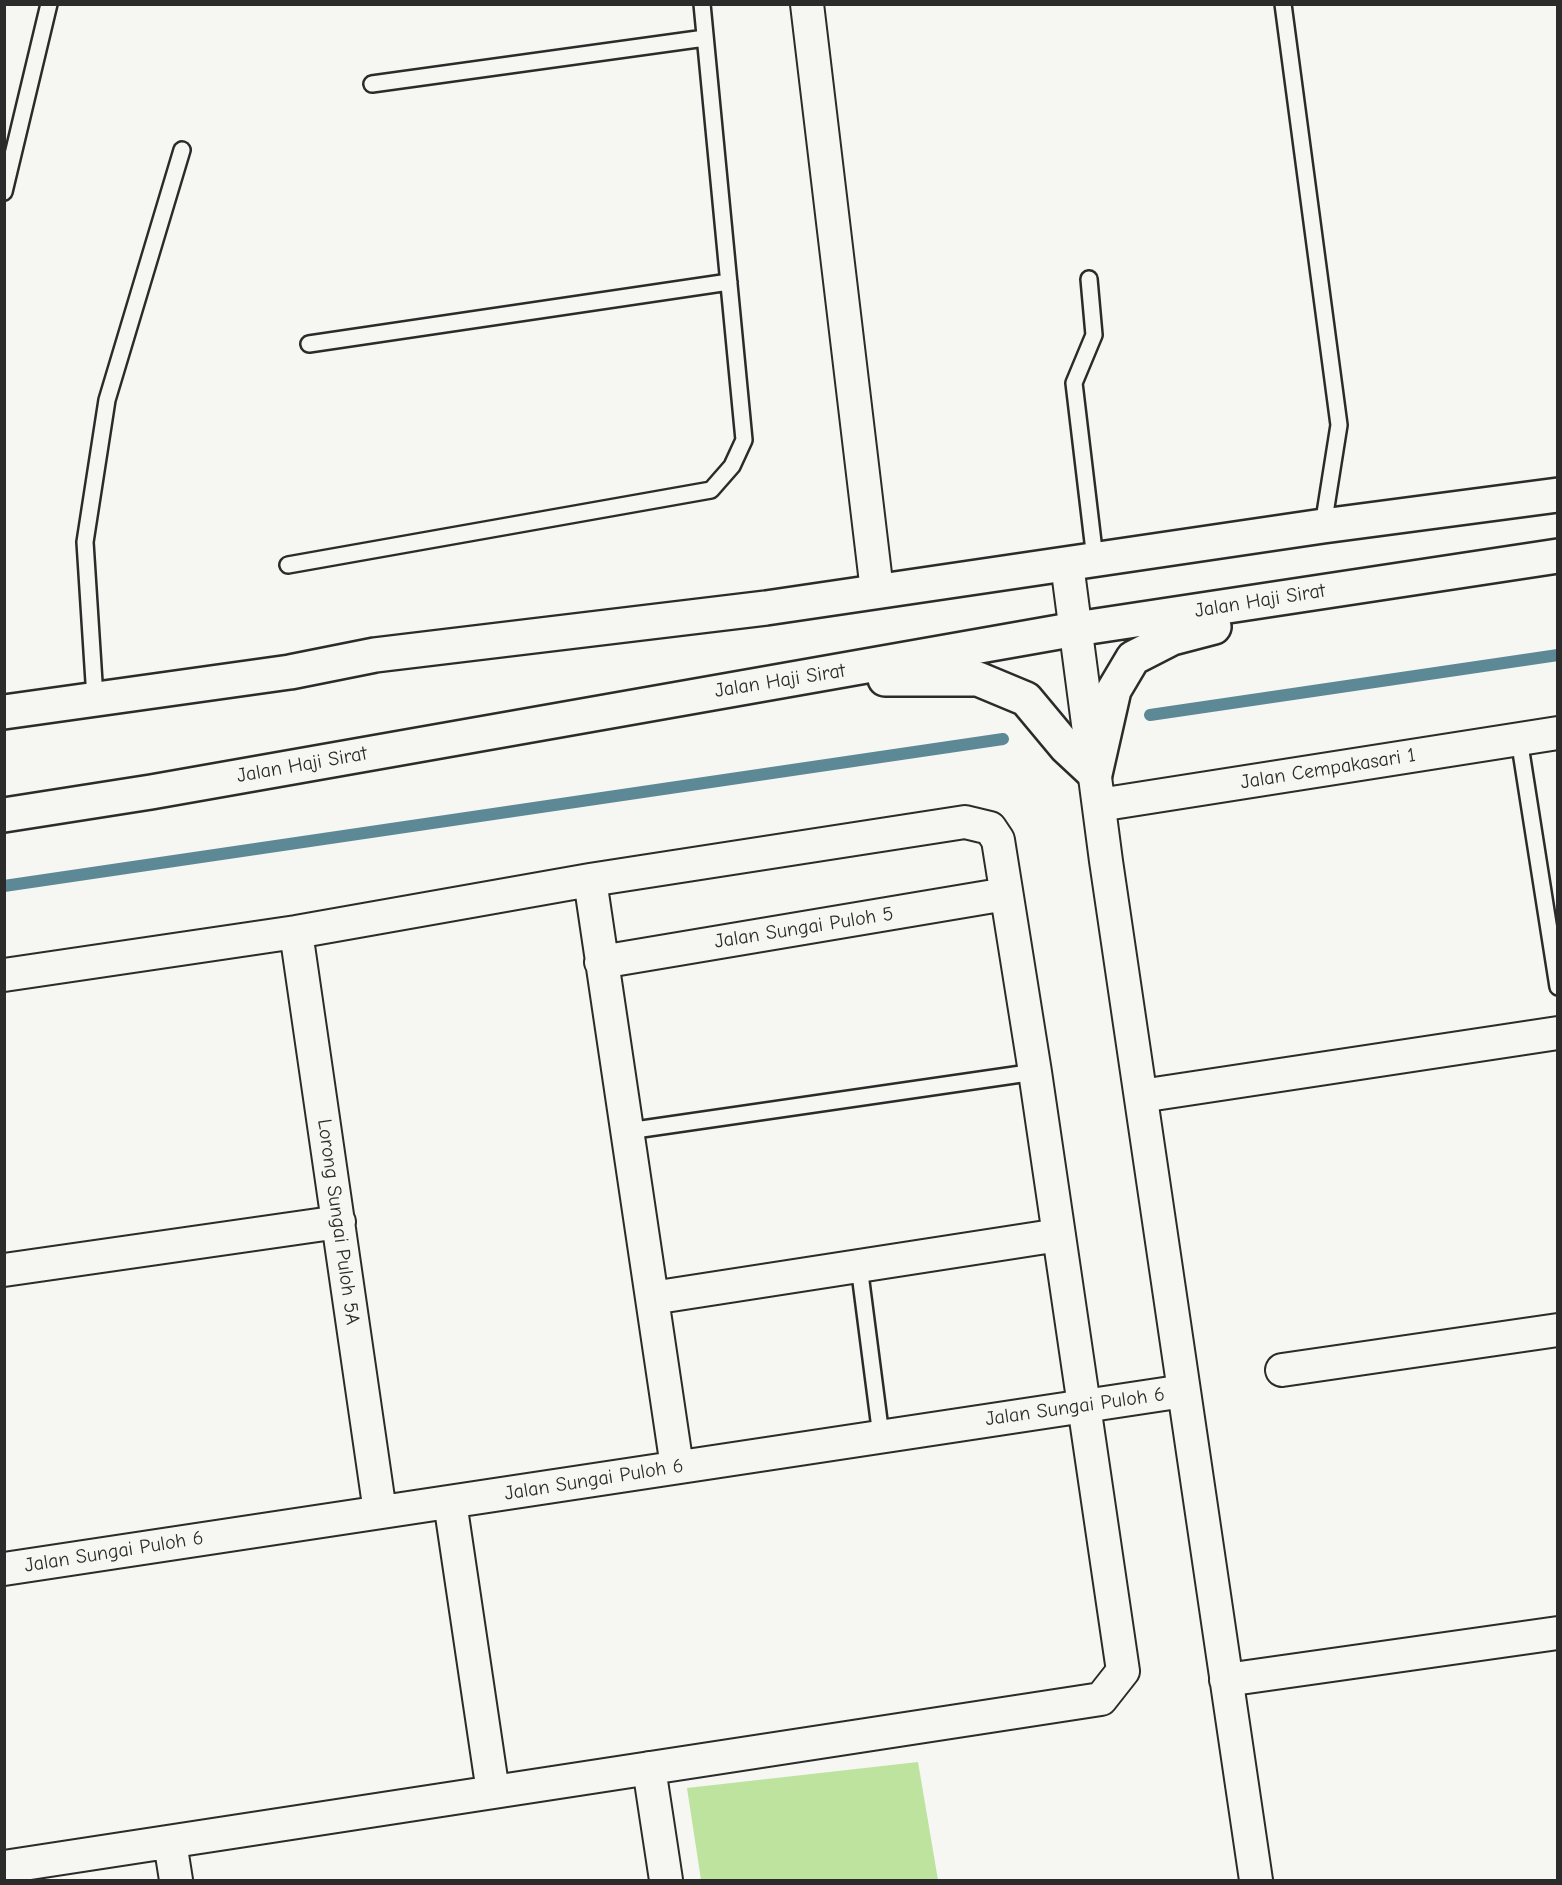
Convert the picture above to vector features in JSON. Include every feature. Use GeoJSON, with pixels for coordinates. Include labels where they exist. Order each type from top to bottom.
{"type":"FeatureCollection","features":[{"type":"Feature","properties":{"kind":"main road"},"geometry":{"type":"LineString","coordinates":[[4,712],[290,672],[375,655],[766,608],[1323,526],[1557,495]]}},
{"type":"Feature","properties":{"kind":"main road","name":"Jalan Haji Sirat"},"geometry":{"type":"LineString","coordinates":[[4,815],[151,792],[1076,629],[1557,556]]}},
{"type":"Feature","properties":{"kind":"main road"},"geometry":{"type":"LineString","coordinates":[[1097,789],[1114,690],[1133,658],[1172,638],[1268,614],[1524,561]]}},
{"type":"Feature","properties":{"kind":"main road"},"geometry":{"type":"LineString","coordinates":[[666,700],[888,679],[978,679],[1026,699],[1097,789]]}},
{"type":"Feature","properties":{"kind":"street"},"geometry":{"type":"LineString","coordinates":[[807,4],[877,591]]}},
{"type":"Feature","properties":{"kind":"street"},"geometry":{"type":"LineString","coordinates":[[1081,561],[1076,629],[1097,789],[1256,1881]]}},
{"type":"Feature","properties":{"kind":"street","name":"Jalan Cempakasari 1"},"geometry":{"type":"LineString","coordinates":[[1097,789],[1557,733]]}},
{"type":"Feature","properties":{"kind":"street"},"geometry":{"type":"LineString","coordinates":[[4,975],[296,932],[590,880],[965,822],[990,828],[998,840],[1035,1072],[1123,1671],[1101,1699],[4,1867]]}},
{"type":"Feature","properties":{"kind":"street"},"geometry":{"type":"LineString","coordinates":[[590,880],[677,1467]]}},
{"type":"Feature","properties":{"kind":"street","name":"Jalan Sungai Puloh 5"},"geometry":{"type":"LineString","coordinates":[[601,962],[1006,894]]}},
{"type":"Feature","properties":{"kind":"street","name":"Lorong Sungai Puloh 5A"},"geometry":{"type":"LineString","coordinates":[[296,932],[380,1512]]}},
{"type":"Feature","properties":{"kind":"street"},"geometry":{"type":"LineString","coordinates":[[1141,1096],[1557,1033]]}},
{"type":"Feature","properties":{"kind":"street"},"geometry":{"type":"LineString","coordinates":[[4,1270],[339,1222]]}},
{"type":"Feature","properties":{"kind":"street"},"geometry":{"type":"LineString","coordinates":[[652,1299],[1059,1235]]}},
{"type":"Feature","properties":{"kind":"street"},"geometry":{"type":"LineString","coordinates":[[1282,1370],[1557,1330]]}},
{"type":"Feature","properties":{"kind":"street","name":"Jalan Sungai Puloh 6"},"geometry":{"type":"LineString","coordinates":[[4,1569],[1184,1391]]}},
{"type":"Feature","properties":{"kind":"street"},"geometry":{"type":"LineString","coordinates":[[450,1502],[493,1792]]}},
{"type":"Feature","properties":{"kind":"street"},"geometry":{"type":"LineString","coordinates":[[1226,1680],[1557,1633]]}},
{"type":"Feature","properties":{"kind":"street"},"geometry":{"type":"LineString","coordinates":[[649,1768],[666,1881]]}},
{"type":"Feature","properties":{"kind":"street"},"geometry":{"type":"LineString","coordinates":[[170,1842],[176,1881]]}},
{"type":"Feature","properties":{"kind":"lane"},"geometry":{"type":"LineString","coordinates":[[4,192],[49,4]]}},
{"type":"Feature","properties":{"kind":"lane"},"geometry":{"type":"LineString","coordinates":[[288,565],[711,490],[732,466],[744,440],[702,4]]}},
{"type":"Feature","properties":{"kind":"lane"},"geometry":{"type":"LineString","coordinates":[[1283,4],[1339,425],[1323,526]]}},
{"type":"Feature","properties":{"kind":"lane"},"geometry":{"type":"LineString","coordinates":[[372,84],[705,38]]}},
{"type":"Feature","properties":{"kind":"lane"},"geometry":{"type":"LineString","coordinates":[[95,698],[85,542],[106,400],[182,150]]}},
{"type":"Feature","properties":{"kind":"lane"},"geometry":{"type":"LineString","coordinates":[[1081,561],[1074,382],[1094,335],[1089,279]]}},
{"type":"Feature","properties":{"kind":"lane"},"geometry":{"type":"LineString","coordinates":[[309,344],[729,282]]}},
{"type":"Feature","properties":{"kind":"lane"},"geometry":{"type":"LineString","coordinates":[[1519,739],[1557,987]]}},
{"type":"Feature","properties":{"kind":"lane"},"geometry":{"type":"LineString","coordinates":[[628,1131],[1035,1072]]}},
{"type":"Feature","properties":{"kind":"lane"},"geometry":{"type":"LineString","coordinates":[[859,1266],[881,1436]]}},
{"type":"Feature","properties":{"kind":"green space"},"geometry":{"type":"Polygon","coordinates":[[[918,1762],[938,1880],[701,1880],[687,1788],[918,1762]]]}},
{"type":"Feature","properties":{"kind":"waterway"},"geometry":{"type":"LineString","coordinates":[[1150,715],[1558,655]]}},
{"type":"Feature","properties":{"kind":"waterway"},"geometry":{"type":"LineString","coordinates":[[4,886],[1003,739]]}}]}
